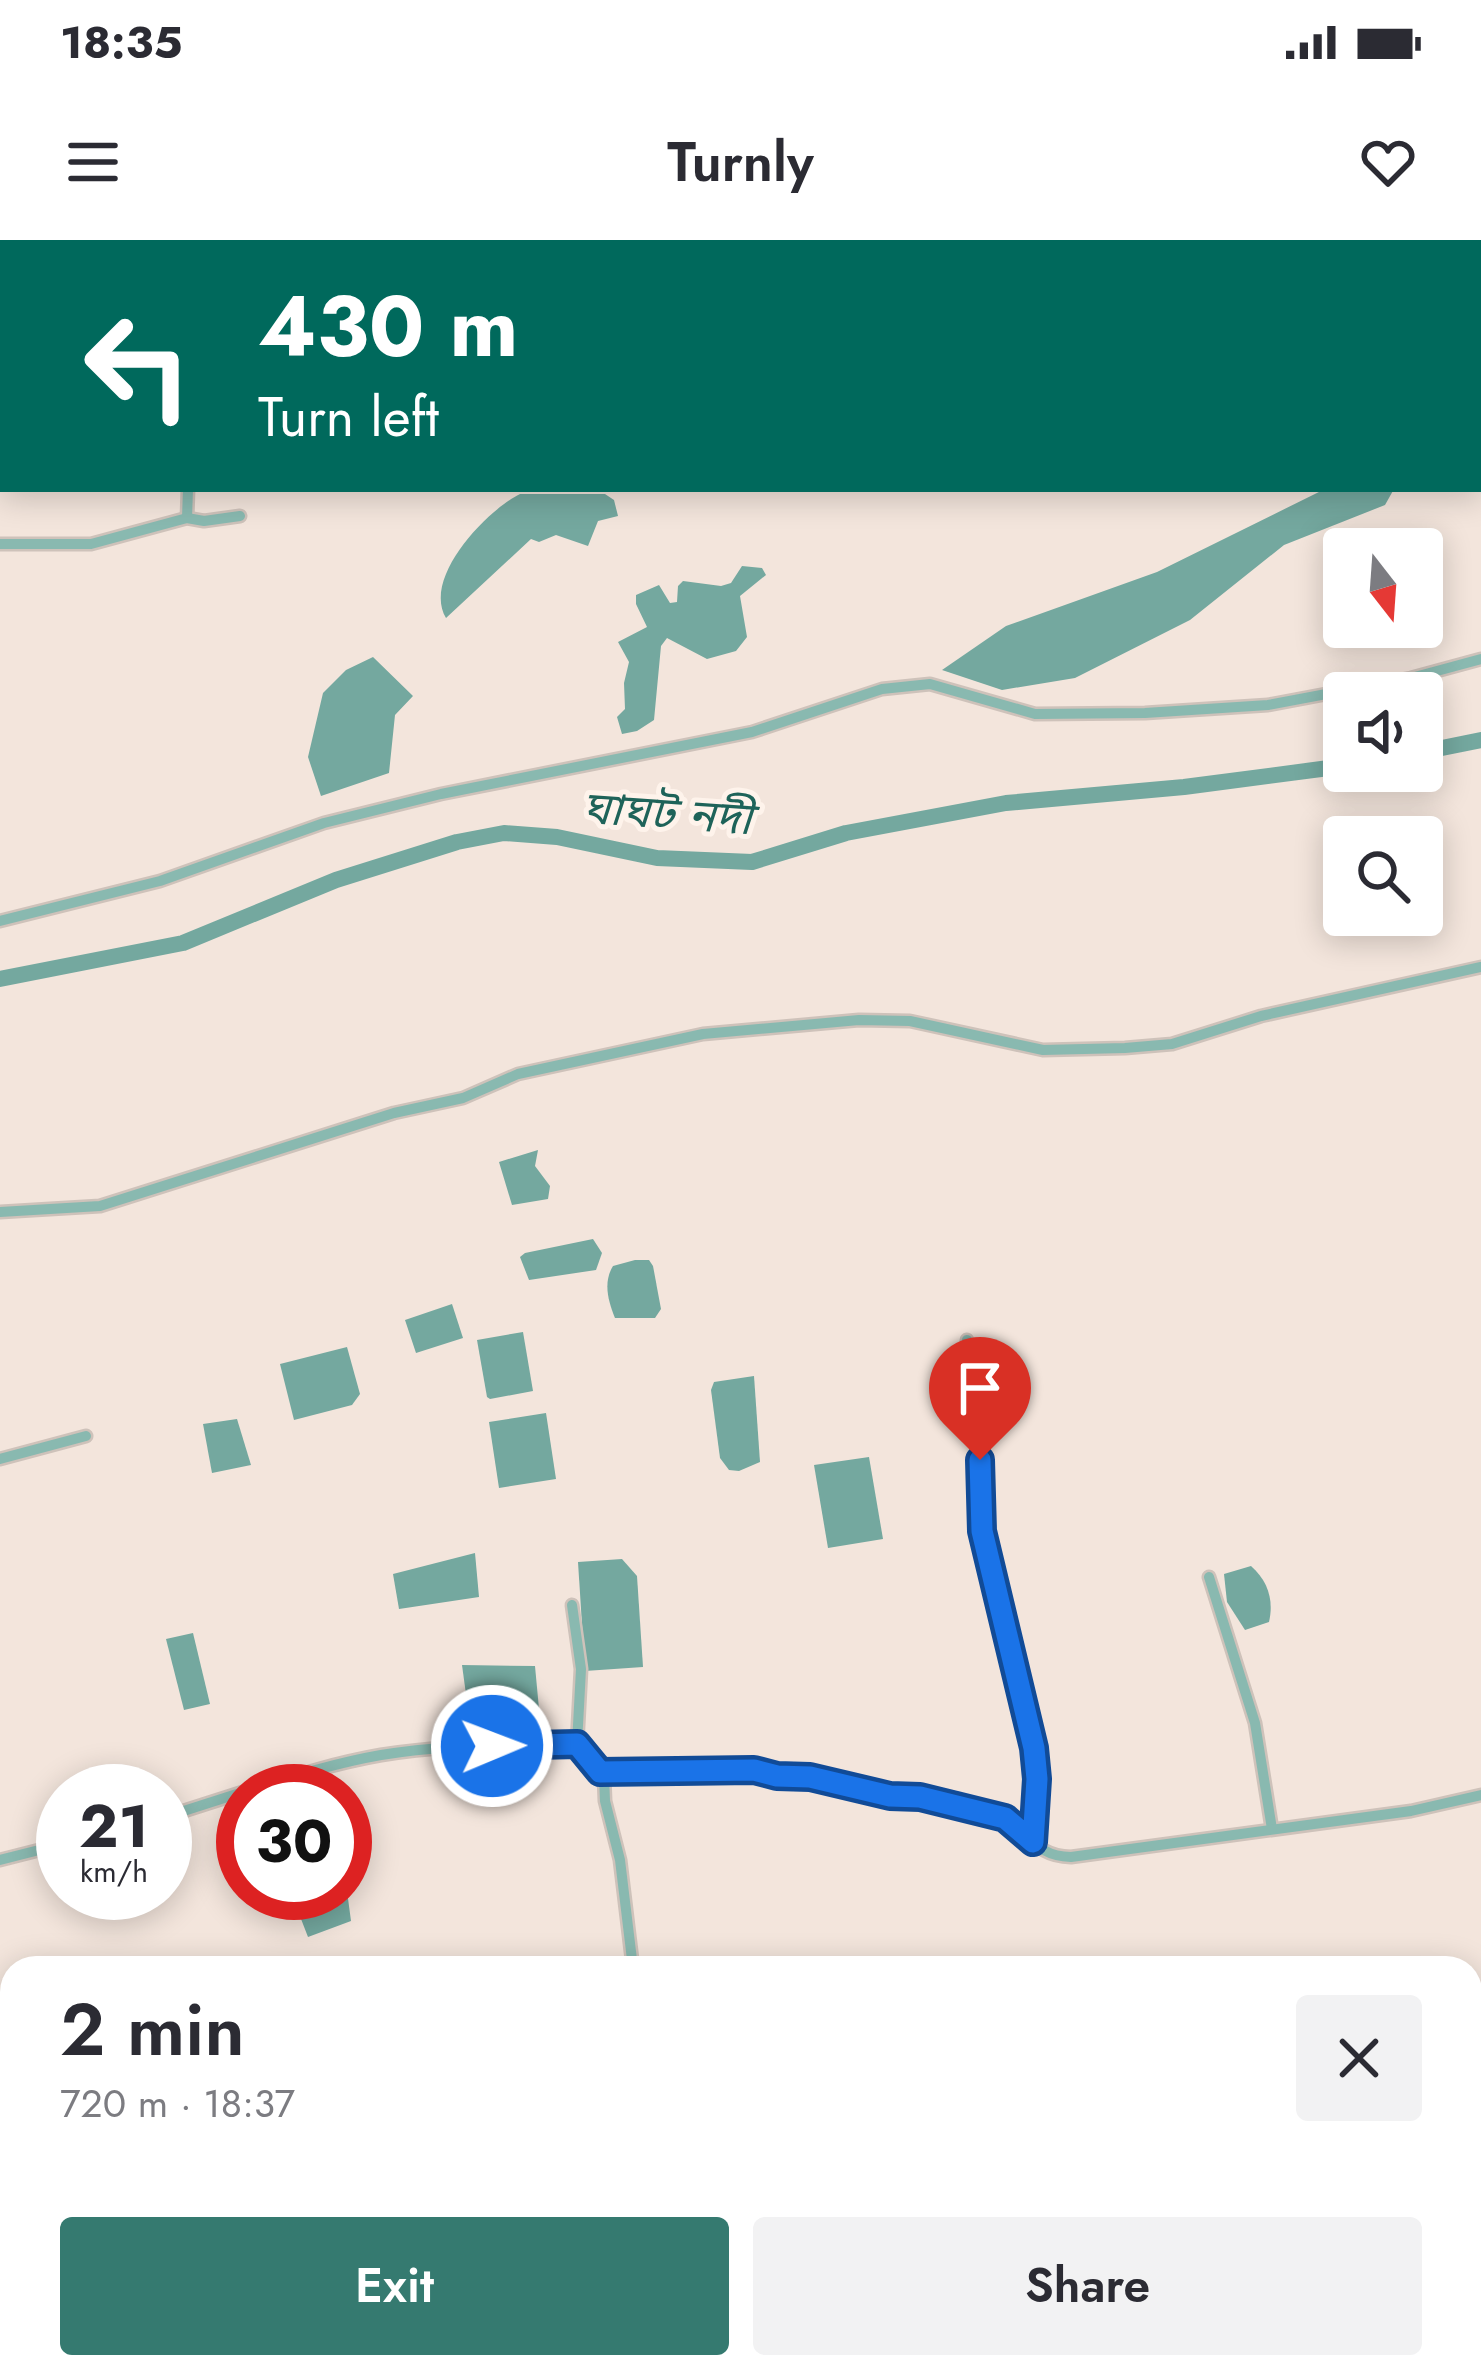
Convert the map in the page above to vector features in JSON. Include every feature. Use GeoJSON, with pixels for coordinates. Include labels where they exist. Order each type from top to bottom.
{"type":"FeatureCollection","features":[{"type":"Feature","properties":{"kind":"street"},"geometry":{"type":"LineString","coordinates":[[187,518],[188,492]]}},
{"type":"Feature","properties":{"kind":"street"},"geometry":{"type":"LineString","coordinates":[[0,544],[91,544],[187,518],[205,521],[240,515]]}},
{"type":"Feature","properties":{"kind":"street"},"geometry":{"type":"LineString","coordinates":[[0,922],[160,881],[324,823],[441,794],[752,732],[882,688],[930,684],[1035,714],[1145,713],[1268,705],[1411,678],[1481,659]]}},
{"type":"Feature","properties":{"kind":"street"},"geometry":{"type":"LineString","coordinates":[[0,1212],[100,1206],[394,1113],[463,1098],[518,1074],[703,1034],[876,1020],[910,1021],[1043,1050],[1172,1044],[1262,1016],[1481,967]]}},
{"type":"Feature","properties":{"kind":"street"},"geometry":{"type":"LineString","coordinates":[[968,1340],[982,1531],[1034,1748],[1033,1842]]}},
{"type":"Feature","properties":{"kind":"street"},"geometry":{"type":"LineString","coordinates":[[0,1459],[86,1436]]}},
{"type":"Feature","properties":{"kind":"street"},"geometry":{"type":"LineString","coordinates":[[1209,1577],[1255,1723],[1272,1829]]}},
{"type":"Feature","properties":{"kind":"street"},"geometry":{"type":"LineString","coordinates":[[572,1605],[581,1669],[577,1744],[604,1776],[632,1956]]}},
{"type":"Feature","properties":{"kind":"street"},"geometry":{"type":"LineString","coordinates":[[336,1764],[450,1747],[577,1744]]}},
{"type":"Feature","properties":{"kind":"street"},"geometry":{"type":"LineString","coordinates":[[600,1772],[754,1770],[810,1777],[1005,1818],[1039,1851],[1053,1857],[1411,1811],[1481,1796]]}},
{"type":"Feature","properties":{"kind":"street"},"geometry":{"type":"LineString","coordinates":[[0,1860],[36,1851]]}},
{"type":"Feature","properties":{"kind":"water"},"geometry":{"type":"Polygon","coordinates":[[[1319,492],[1392,492],[1385,505],[1284,545],[1190,620],[1075,678],[1002,690],[942,670],[1006,626],[1157,572],[1319,492]]]}},
{"type":"Feature","properties":{"kind":"water"},"geometry":{"type":"Polygon","coordinates":[[[520,494],[605,494],[614,500],[618,516],[598,521],[588,546],[556,535],[539,542],[531,539],[446,618],[443,584],[461,547],[491,515],[520,494]]]}},
{"type":"Feature","properties":{"kind":"water"},"geometry":{"type":"Polygon","coordinates":[[[742,566],[762,568],[766,575],[740,596],[747,637],[736,651],[707,659],[667,638],[661,646],[654,720],[622,734],[617,717],[625,709],[629,662],[618,642],[647,627],[636,595],[659,585],[670,603],[677,602],[683,581],[721,586],[731,583],[742,566]]]}},
{"type":"Feature","properties":{"kind":"water"},"geometry":{"type":"Polygon","coordinates":[[[373,657],[413,696],[395,715],[389,773],[321,796],[308,757],[323,693],[346,670],[373,657]]]}},
{"type":"Feature","properties":{"kind":"water"},"geometry":{"type":"Polygon","coordinates":[[[538,1150],[535,1166],[550,1186],[548,1199],[512,1205],[499,1162],[538,1150]]]}},
{"type":"Feature","properties":{"kind":"water"},"geometry":{"type":"Polygon","coordinates":[[[593,1239],[602,1253],[596,1270],[529,1280],[520,1257],[525,1253],[593,1239]]]}},
{"type":"Feature","properties":{"kind":"water"},"geometry":{"type":"Polygon","coordinates":[[[649,1260],[653,1266],[661,1309],[655,1318],[615,1318],[608,1292],[610,1272],[613,1266],[649,1260]]]}},
{"type":"Feature","properties":{"kind":"water"},"geometry":{"type":"Polygon","coordinates":[[[452,1304],[463,1338],[416,1353],[405,1320],[452,1304]]]}},
{"type":"Feature","properties":{"kind":"water"},"geometry":{"type":"Polygon","coordinates":[[[523,1332],[533,1391],[490,1399],[477,1340],[523,1332]]]}},
{"type":"Feature","properties":{"kind":"water"},"geometry":{"type":"Polygon","coordinates":[[[347,1347],[360,1394],[352,1405],[294,1420],[280,1364],[347,1347]]]}},
{"type":"Feature","properties":{"kind":"water"},"geometry":{"type":"Polygon","coordinates":[[[754,1376],[760,1462],[729,1470],[720,1458],[711,1390],[714,1382],[754,1376]]]}},
{"type":"Feature","properties":{"kind":"water"},"geometry":{"type":"Polygon","coordinates":[[[546,1413],[556,1479],[499,1488],[489,1422],[546,1413]]]}},
{"type":"Feature","properties":{"kind":"water"},"geometry":{"type":"Polygon","coordinates":[[[237,1419],[251,1465],[212,1473],[203,1424],[237,1419]]]}},
{"type":"Feature","properties":{"kind":"water"},"geometry":{"type":"Polygon","coordinates":[[[869,1457],[883,1539],[828,1548],[814,1465],[869,1457]]]}},
{"type":"Feature","properties":{"kind":"water"},"geometry":{"type":"Polygon","coordinates":[[[475,1553],[479,1597],[399,1609],[393,1574],[475,1553]]]}},
{"type":"Feature","properties":{"kind":"water"},"geometry":{"type":"Polygon","coordinates":[[[622,1559],[637,1576],[643,1667],[585,1671],[578,1562],[622,1559]]]}},
{"type":"Feature","properties":{"kind":"water"},"geometry":{"type":"Polygon","coordinates":[[[1251,1566],[1265,1585],[1270,1614],[1269,1622],[1245,1630],[1227,1602],[1224,1574],[1251,1566]]]}},
{"type":"Feature","properties":{"kind":"water"},"geometry":{"type":"Polygon","coordinates":[[[193,1633],[210,1704],[184,1710],[166,1639],[193,1633]]]}},
{"type":"Feature","properties":{"kind":"water"},"geometry":{"type":"Polygon","coordinates":[[[462,1665],[535,1666],[539,1709],[468,1709],[462,1665]]]}},
{"type":"Feature","properties":{"kind":"water"},"geometry":{"type":"Polygon","coordinates":[[[301,1920],[351,1920],[351,1921],[308,1937],[301,1920]]]}},
{"type":"Feature","properties":{"kind":"waterway","name":"ঘাঘট নদী"},"geometry":{"type":"LineString","coordinates":[[1443,748],[1481,740]]}},
{"type":"Feature","properties":{"kind":"waterway","name":"ঘাঘট নদী"},"geometry":{"type":"LineString","coordinates":[[0,979],[183,943],[336,880],[457,842],[504,833],[557,837],[657,858],[752,862],[846,833],[1006,803],[1323,769]]}},
{"type":"Feature","properties":{"kind":"route"},"geometry":{"type":"LineString","coordinates":[[492,1746],[577,1744],[600,1772],[754,1770],[810,1777],[1005,1818],[1033,1842],[1034,1748],[982,1531],[980,1460]]}}]}
